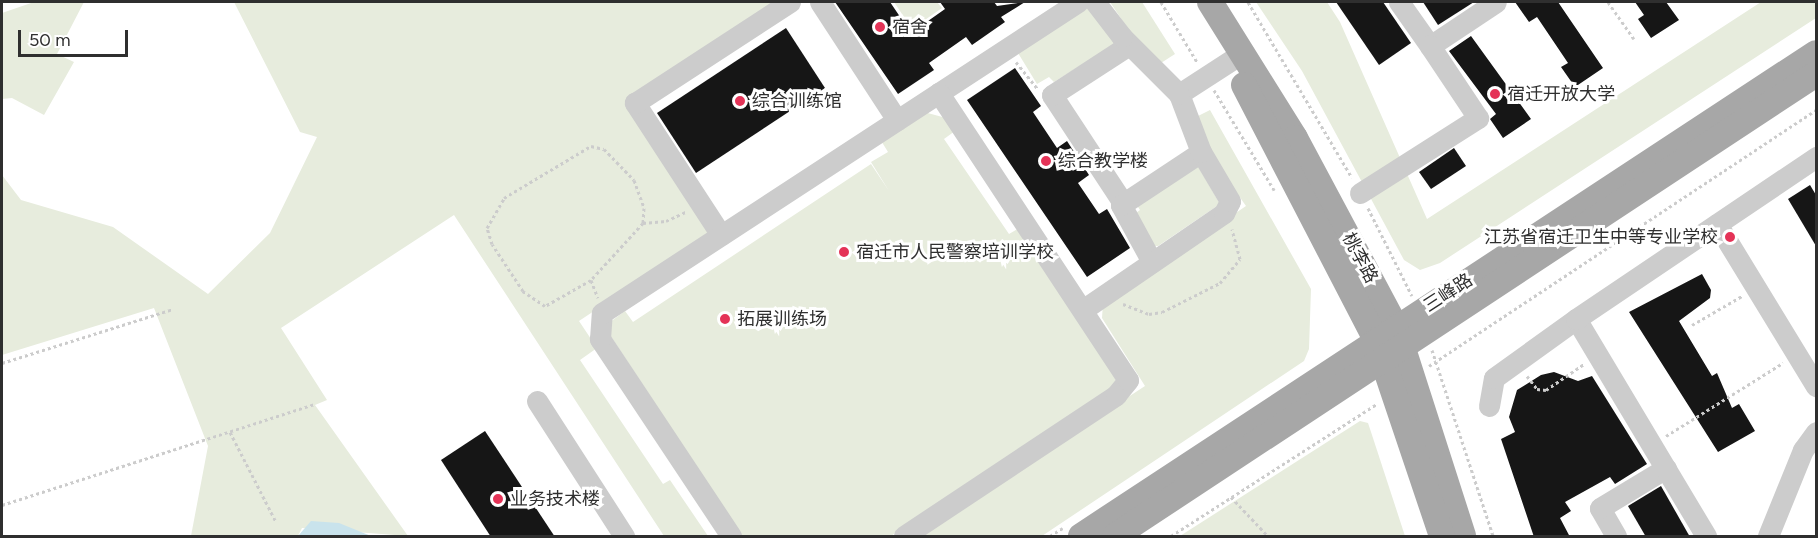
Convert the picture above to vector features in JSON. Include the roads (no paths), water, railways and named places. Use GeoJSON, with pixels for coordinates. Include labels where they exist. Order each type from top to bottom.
{"type":"FeatureCollection","features":[{"type":"Feature","properties":{"kind":"main road","name":"桃李路"},"geometry":{"type":"LineString","coordinates":[[1191,2],[1237,57]]}},
{"type":"Feature","properties":{"kind":"main road","name":"桃李路"},"geometry":{"type":"LineString","coordinates":[[1210,2],[1390,344],[1391,395],[1443,537]]}},
{"type":"Feature","properties":{"kind":"main road","name":"三峰路"},"geometry":{"type":"LineString","coordinates":[[1115,537],[1390,344],[1816,52]]}},
{"type":"Feature","properties":{"kind":"main road","name":"三峰路"},"geometry":{"type":"LineString","coordinates":[[1081,537],[1816,74]]}},
{"type":"Feature","properties":{"kind":"main road","name":"桃李路"},"geometry":{"type":"LineString","coordinates":[[1391,395],[1463,537]]}},
{"type":"Feature","properties":{"kind":"lane"},"geometry":{"type":"LineString","coordinates":[[721,235],[635,103],[790,2]]}},
{"type":"Feature","properties":{"kind":"lane"},"geometry":{"type":"LineString","coordinates":[[820,2],[897,120]]}},
{"type":"Feature","properties":{"kind":"lane"},"geometry":{"type":"LineString","coordinates":[[731,537],[607,350],[598,322],[602,313],[1078,2]]}},
{"type":"Feature","properties":{"kind":"lane"},"geometry":{"type":"LineString","coordinates":[[1084,309],[1224,213],[1230,201],[1202,152],[1179,94],[1129,45],[1095,2]]}},
{"type":"Feature","properties":{"kind":"lane"},"geometry":{"type":"LineString","coordinates":[[1360,193],[1478,118],[1399,2]]}},
{"type":"Feature","properties":{"kind":"lane"},"geometry":{"type":"LineString","coordinates":[[1430,46],[1496,2]]}},
{"type":"Feature","properties":{"kind":"lane"},"geometry":{"type":"LineString","coordinates":[[1123,203],[1053,95],[1129,45]]}},
{"type":"Feature","properties":{"kind":"lane"},"geometry":{"type":"LineString","coordinates":[[1179,94],[1237,57]]}},
{"type":"Feature","properties":{"kind":"lane"},"geometry":{"type":"LineString","coordinates":[[904,537],[1127,387],[1127,374],[939,93]]}},
{"type":"Feature","properties":{"kind":"lane"},"geometry":{"type":"LineString","coordinates":[[1152,262],[1120,211],[1123,203],[1202,152]]}},
{"type":"Feature","properties":{"kind":"lane"},"geometry":{"type":"LineString","coordinates":[[1489,406],[1494,378],[1515,361],[1816,157]]}},
{"type":"Feature","properties":{"kind":"lane"},"geometry":{"type":"LineString","coordinates":[[1717,224],[1816,386]]}},
{"type":"Feature","properties":{"kind":"lane"},"geometry":{"type":"LineString","coordinates":[[1576,319],[1706,537]]}},
{"type":"Feature","properties":{"kind":"lane"},"geometry":{"type":"LineString","coordinates":[[537,400],[624,537]]}},
{"type":"Feature","properties":{"kind":"lane"},"geometry":{"type":"LineString","coordinates":[[1768,537],[1803,450],[1816,432]]}},
{"type":"Feature","properties":{"kind":"lane"},"geometry":{"type":"LineString","coordinates":[[1616,537],[1600,508],[1665,468]]}},
{"type":"Feature","properties":{"kind":"water"},"geometry":{"type":"Polygon","coordinates":[[[311,521],[339,523],[371,536],[298,536],[311,521]]]}},
{"type":"Feature","properties":{"kind":"place","name":"宿舍"},"geometry":{"type":"Point","coordinates":[880,27]}},
{"type":"Feature","properties":{"kind":"place","name":"宿迁开放大学"},"geometry":{"type":"Point","coordinates":[1495,94]}},
{"type":"Feature","properties":{"kind":"place","name":"综合训练馆"},"geometry":{"type":"Point","coordinates":[740,101]}},
{"type":"Feature","properties":{"kind":"place","name":"综合教学楼"},"geometry":{"type":"Point","coordinates":[1046,161]}},
{"type":"Feature","properties":{"kind":"place","name":"江苏省宿迁卫生中等专业学校"},"geometry":{"type":"Point","coordinates":[1730,237]}},
{"type":"Feature","properties":{"kind":"place","name":"宿迁市人民警察培训学校"},"geometry":{"type":"Point","coordinates":[844,252]}},
{"type":"Feature","properties":{"kind":"place","name":"拓展训练场"},"geometry":{"type":"Point","coordinates":[725,319]}},
{"type":"Feature","properties":{"kind":"place","name":"业务技术楼"},"geometry":{"type":"Point","coordinates":[498,499]}}]}
